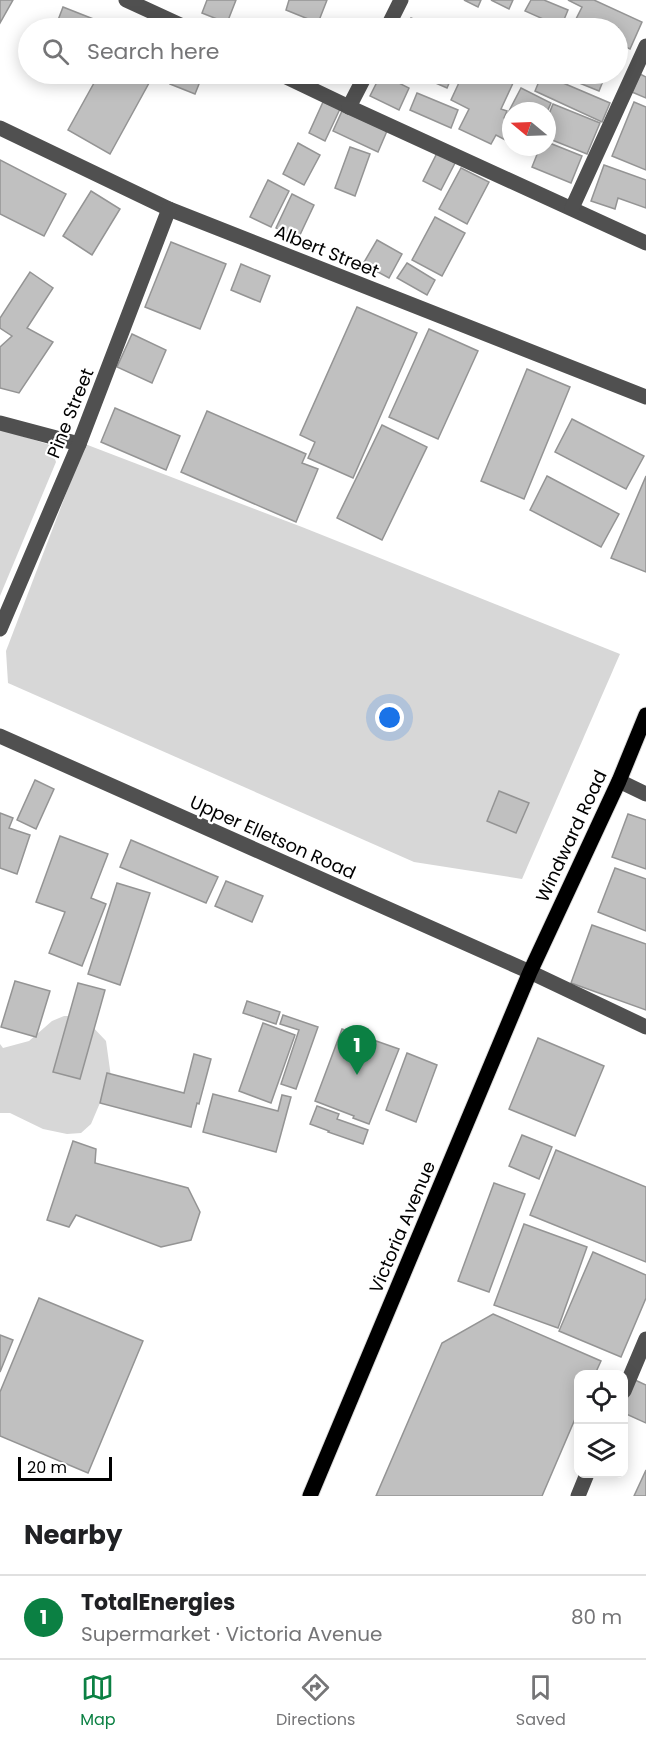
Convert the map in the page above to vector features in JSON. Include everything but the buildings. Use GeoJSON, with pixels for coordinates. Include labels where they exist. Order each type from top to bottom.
{"type":"FeatureCollection","features":[{"type":"Feature","properties":{"kind":"main road","name":"Windward Road"},"geometry":{"type":"LineString","coordinates":[[530,972],[619,781],[646,716]]}},
{"type":"Feature","properties":{"kind":"main road","name":"Victoria Avenue"},"geometry":{"type":"LineString","coordinates":[[310,1496],[530,972]]}},
{"type":"Feature","properties":{"kind":"street"},"geometry":{"type":"LineString","coordinates":[[392,18],[401,0]]}},
{"type":"Feature","properties":{"kind":"street"},"geometry":{"type":"LineString","coordinates":[[134,1],[167,18]]}},
{"type":"Feature","properties":{"kind":"street"},"geometry":{"type":"LineString","coordinates":[[572,208],[646,46]]}},
{"type":"Feature","properties":{"kind":"street"},"geometry":{"type":"LineString","coordinates":[[301,84],[646,243]]}},
{"type":"Feature","properties":{"kind":"street"},"geometry":{"type":"LineString","coordinates":[[349,107],[361,84]]}},
{"type":"Feature","properties":{"kind":"street","name":"Albert Street"},"geometry":{"type":"LineString","coordinates":[[0,128],[169,209],[646,397]]}},
{"type":"Feature","properties":{"kind":"street","name":"Pine Street"},"geometry":{"type":"LineString","coordinates":[[0,629],[79,444],[169,209]]}},
{"type":"Feature","properties":{"kind":"street"},"geometry":{"type":"LineString","coordinates":[[0,423],[79,444]]}},
{"type":"Feature","properties":{"kind":"street","name":"Upper Elletson Road"},"geometry":{"type":"LineString","coordinates":[[0,736],[530,972],[646,1027]]}},
{"type":"Feature","properties":{"kind":"street"},"geometry":{"type":"LineString","coordinates":[[619,781],[646,794]]}},
{"type":"Feature","properties":{"kind":"street"},"geometry":{"type":"LineString","coordinates":[[628,1382],[646,1339]]}},
{"type":"Feature","properties":{"kind":"street"},"geometry":{"type":"LineString","coordinates":[[578,1496],[585,1478]]}},
{"type":"Feature","properties":{"kind":"shaded area"},"geometry":{"type":"Polygon","coordinates":[[[0,429],[50,445],[56,462],[0,596],[0,429]]]}},
{"type":"Feature","properties":{"kind":"shaded area"},"geometry":{"type":"Polygon","coordinates":[[[85,444],[302,527],[620,654],[522,879],[414,862],[8,683],[6,651],[85,444]]]}},
{"type":"Feature","properties":{"kind":"shaded area"},"geometry":{"type":"Polygon","coordinates":[[[64,1016],[76,1016],[88,1022],[106,1041],[111,1077],[91,1124],[81,1133],[67,1134],[43,1129],[10,1113],[0,1113],[0,1044],[3,1048],[29,1041],[52,1021],[64,1016]]]}},
{"type":"Feature","properties":{"kind":"place","name":"TotalEnergies"},"geometry":{"type":"Point","coordinates":[357,1075]}}]}
